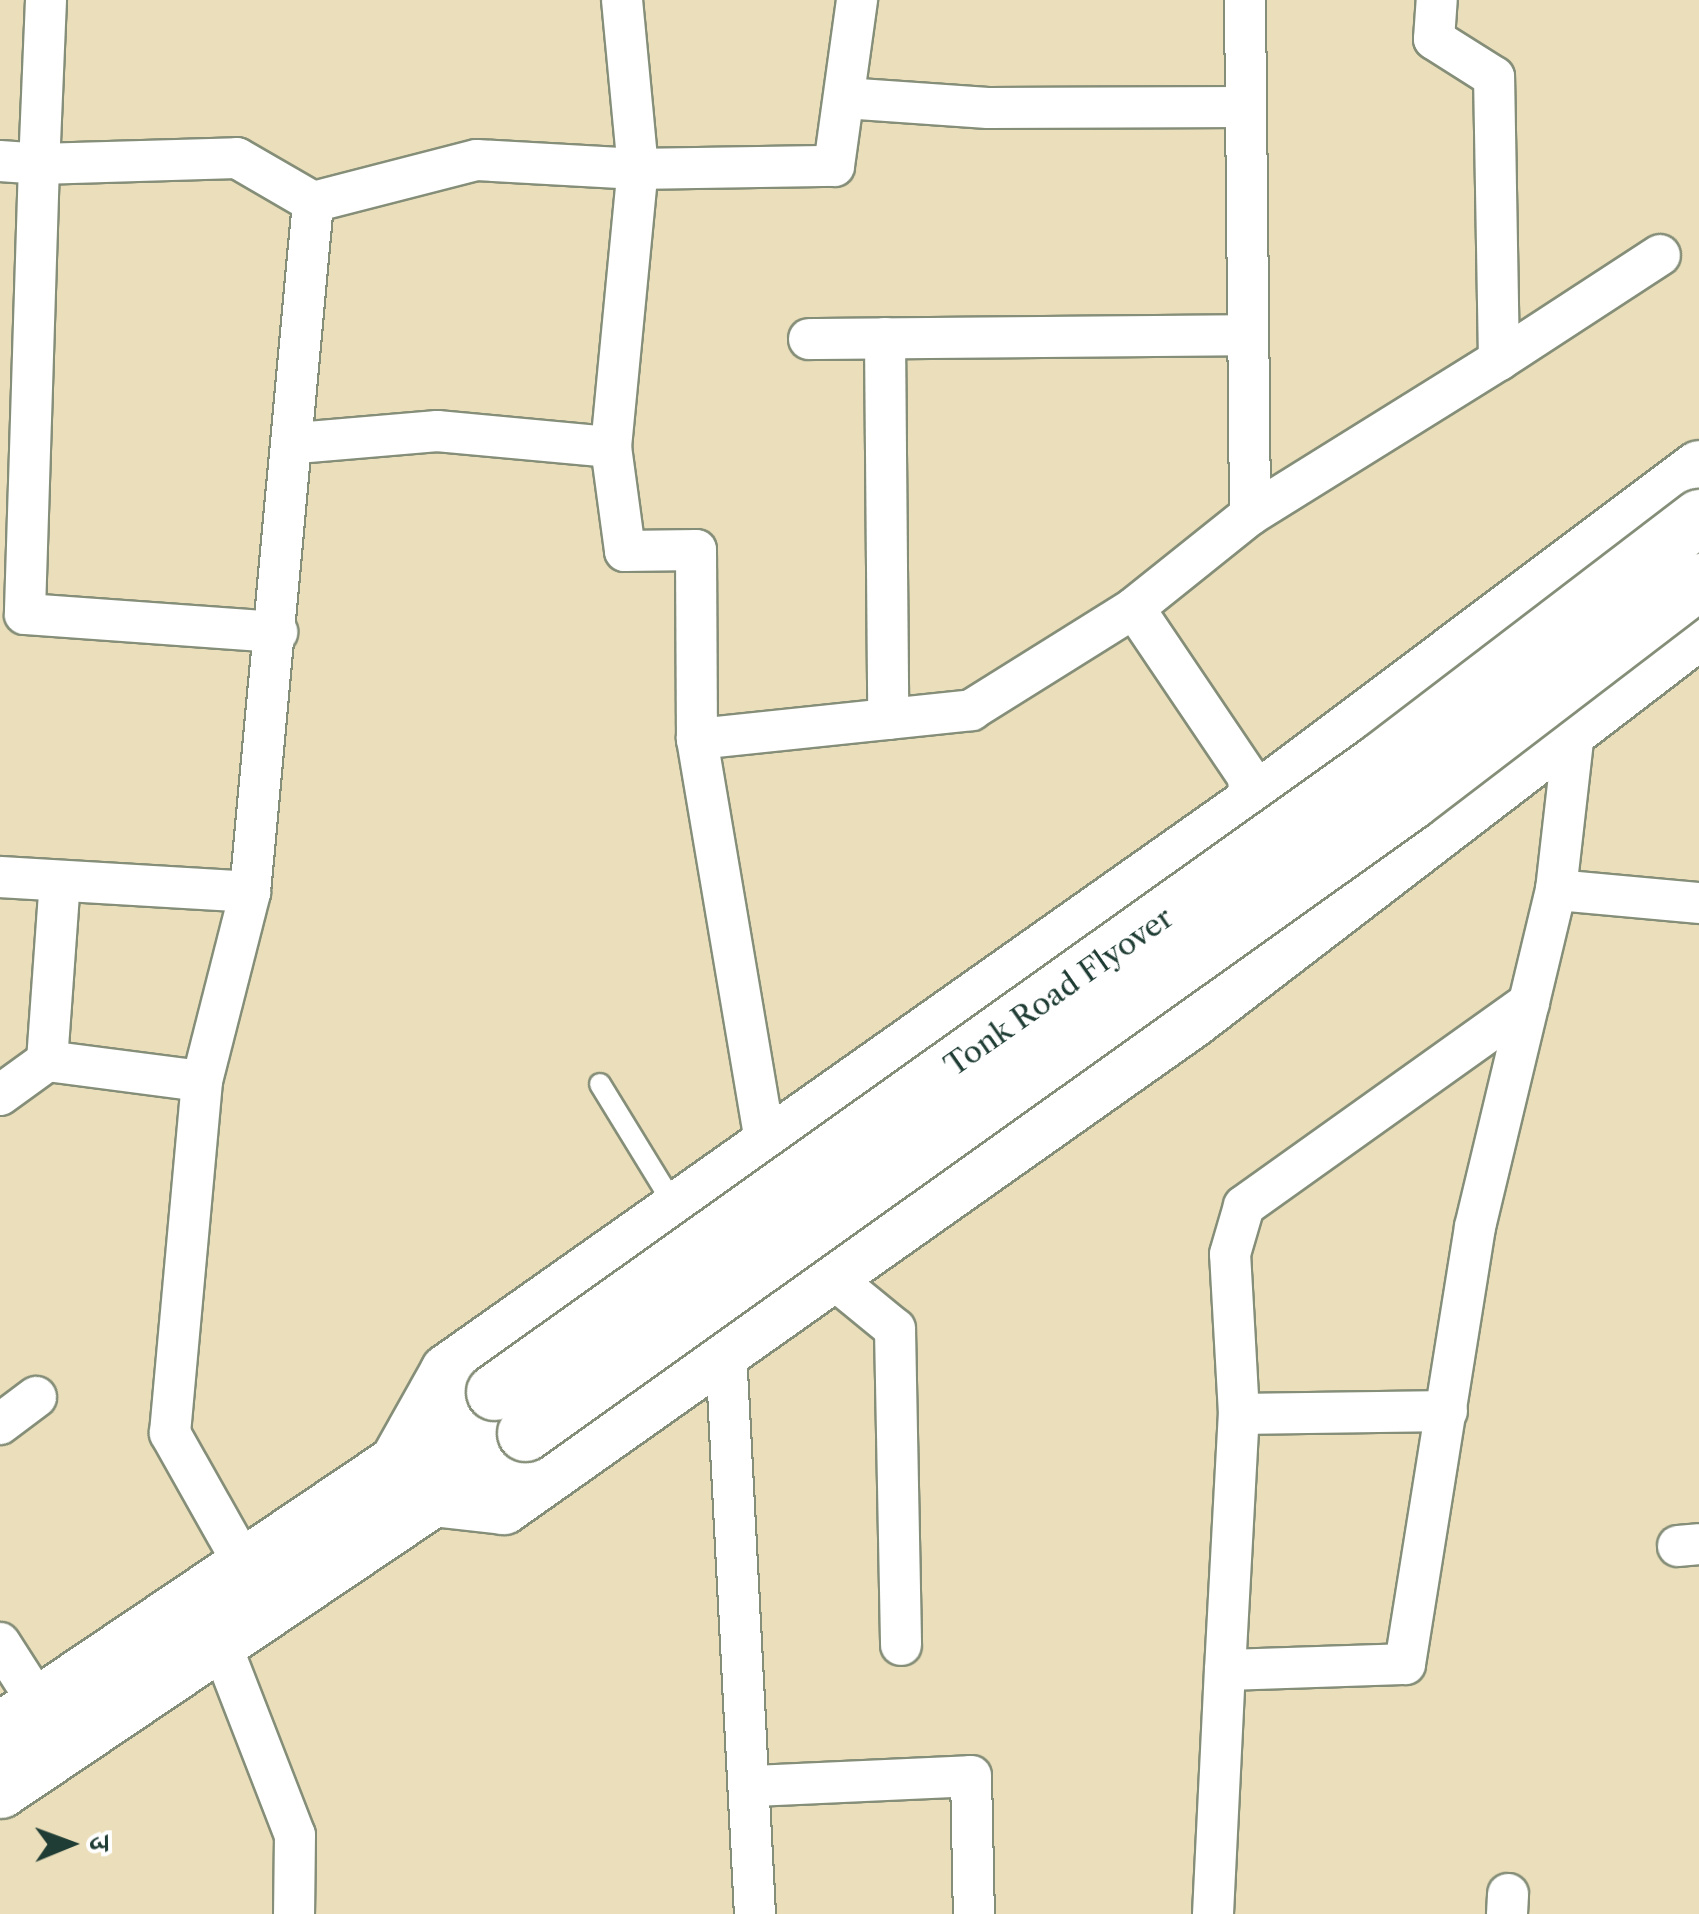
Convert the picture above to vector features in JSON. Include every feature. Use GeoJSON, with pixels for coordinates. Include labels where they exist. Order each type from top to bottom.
{"type":"FeatureCollection","features":[{"type":"Feature","properties":{"kind":"main road"},"geometry":{"type":"LineString","coordinates":[[1676,511],[1699,429]]}},
{"type":"Feature","properties":{"kind":"main road"},"geometry":{"type":"LineString","coordinates":[[408,1451],[448,1371],[1250,805],[1440,666],[1676,511],[1699,468]]}},
{"type":"Feature","properties":{"kind":"main road","name":"Tonk Road Flyover"},"geometry":{"type":"LineString","coordinates":[[0,1790],[434,1498],[509,1413],[1381,760],[1676,511]]}},
{"type":"Feature","properties":{"kind":"main road","name":"Tonk Road Flyover"},"geometry":{"type":"LineString","coordinates":[[20,1717],[242,1561],[408,1451],[509,1413],[1395,812],[1699,581]]}},
{"type":"Feature","properties":{"kind":"main road"},"geometry":{"type":"LineString","coordinates":[[434,1498],[503,1506],[1192,1019],[1699,630]]}},
{"type":"Feature","properties":{"kind":"street"},"geometry":{"type":"LineString","coordinates":[[46,0],[20,162],[15,454],[24,614],[277,632]]}},
{"type":"Feature","properties":{"kind":"street"},"geometry":{"type":"LineString","coordinates":[[622,0],[638,169],[611,447],[625,551],[696,550],[697,739],[766,1147]]}},
{"type":"Feature","properties":{"kind":"street"},"geometry":{"type":"LineString","coordinates":[[20,162],[238,158],[313,202],[477,160],[638,169],[834,166],[857,0]]}},
{"type":"Feature","properties":{"kind":"street"},"geometry":{"type":"LineString","coordinates":[[1245,0],[1250,516]]}},
{"type":"Feature","properties":{"kind":"street"},"geometry":{"type":"LineString","coordinates":[[1437,0],[1434,38],[1494,77],[1499,360]]}},
{"type":"Feature","properties":{"kind":"street"},"geometry":{"type":"LineString","coordinates":[[844,98],[1245,107]]}},
{"type":"Feature","properties":{"kind":"street"},"geometry":{"type":"LineString","coordinates":[[242,1561],[170,1433],[202,1081],[250,892],[297,444],[313,202]]}},
{"type":"Feature","properties":{"kind":"street"},"geometry":{"type":"LineString","coordinates":[[697,739],[972,710],[1134,608],[1250,516],[1660,255]]}},
{"type":"Feature","properties":{"kind":"street"},"geometry":{"type":"LineString","coordinates":[[809,339],[1248,335]]}},
{"type":"Feature","properties":{"kind":"street"},"geometry":{"type":"LineString","coordinates":[[885,338],[888,719]]}},
{"type":"Feature","properties":{"kind":"street"},"geometry":{"type":"LineString","coordinates":[[297,444],[437,432],[611,447]]}},
{"type":"Feature","properties":{"kind":"street"},"geometry":{"type":"LineString","coordinates":[[1134,608],[1248,777],[1250,805]]}},
{"type":"Feature","properties":{"kind":"street"},"geometry":{"type":"LineString","coordinates":[[1225,1670],[1405,1664],[1475,1226],[1556,890],[1575,722],[1440,666]]}},
{"type":"Feature","properties":{"kind":"street"},"geometry":{"type":"LineString","coordinates":[[0,877],[250,892]]}},
{"type":"Feature","properties":{"kind":"street"},"geometry":{"type":"LineString","coordinates":[[47,1061],[60,881]]}},
{"type":"Feature","properties":{"kind":"street"},"geometry":{"type":"LineString","coordinates":[[1556,890],[1699,903]]}},
{"type":"Feature","properties":{"kind":"street"},"geometry":{"type":"LineString","coordinates":[[1213,1914],[1239,1414],[1230,1254],[1244,1206],[1529,1003]]}},
{"type":"Feature","properties":{"kind":"street"},"geometry":{"type":"LineString","coordinates":[[0,1095],[47,1061],[202,1081]]}},
{"type":"Feature","properties":{"kind":"street"},"geometry":{"type":"LineString","coordinates":[[829,1275],[895,1329],[902,1645]]}},
{"type":"Feature","properties":{"kind":"street"},"geometry":{"type":"LineString","coordinates":[[726,1352],[752,1786],[755,1914]]}},
{"type":"Feature","properties":{"kind":"street"},"geometry":{"type":"LineString","coordinates":[[0,1424],[36,1397]]}},
{"type":"Feature","properties":{"kind":"street"},"geometry":{"type":"LineString","coordinates":[[1239,1414],[1447,1410]]}},
{"type":"Feature","properties":{"kind":"street"},"geometry":{"type":"LineString","coordinates":[[220,1642],[296,1835],[294,1914]]}},
{"type":"Feature","properties":{"kind":"street"},"geometry":{"type":"LineString","coordinates":[[0,1643],[20,1717]]}},
{"type":"Feature","properties":{"kind":"street"},"geometry":{"type":"LineString","coordinates":[[752,1786],[971,1776],[974,1914]]}},
{"type":"Feature","properties":{"kind":"lane"},"geometry":{"type":"LineString","coordinates":[[600,1084],[677,1210]]}}]}
